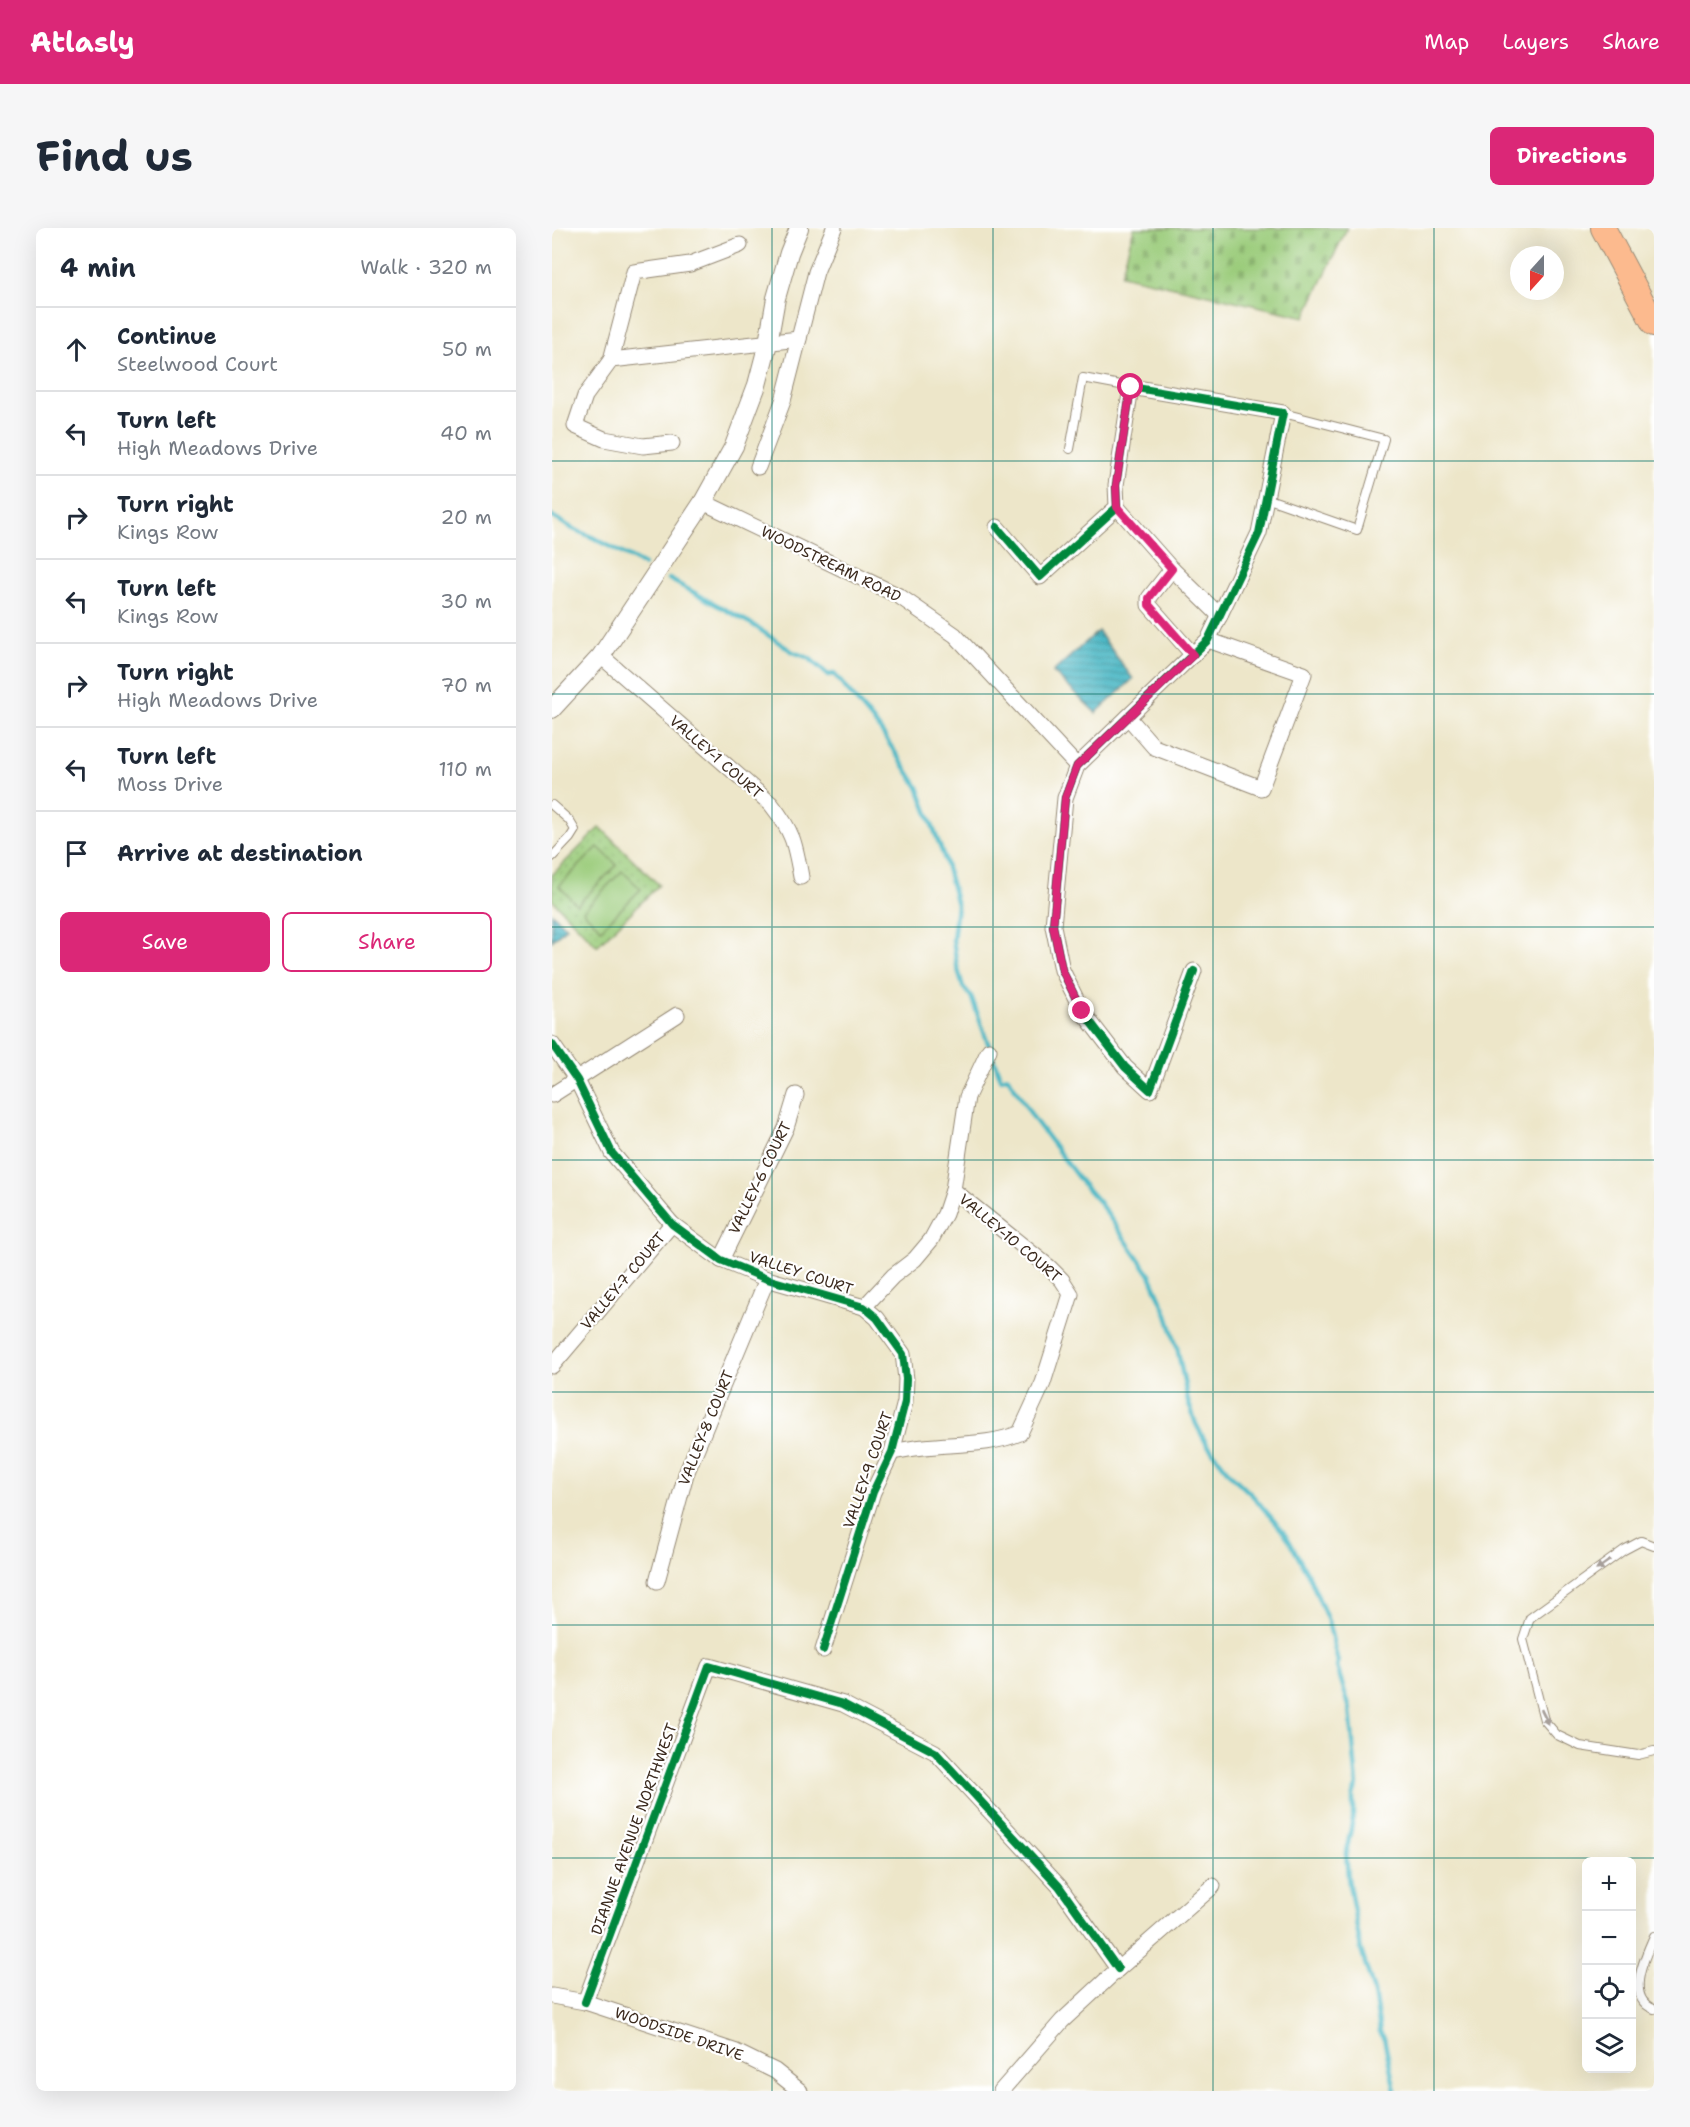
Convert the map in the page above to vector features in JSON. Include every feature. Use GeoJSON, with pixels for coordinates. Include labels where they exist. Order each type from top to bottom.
{"type":"FeatureCollection","features":[{"type":"Feature","properties":{"kind":"main road"},"geometry":{"type":"LineString","coordinates":[[1603,228],[1654,324]]}},
{"type":"Feature","properties":{"kind":"street"},"geometry":{"type":"LineString","coordinates":[[552,709],[601,656],[703,502],[734,446],[757,385],[776,298],[799,228]]}},
{"type":"Feature","properties":{"kind":"street"},"geometry":{"type":"LineString","coordinates":[[758,467],[783,401],[816,272],[834,228]]}},
{"type":"Feature","properties":{"kind":"street"},"geometry":{"type":"LineString","coordinates":[[672,443],[643,446],[604,439],[575,426],[585,396],[611,360],[634,272],[690,264],[740,245]]}},
{"type":"Feature","properties":{"kind":"street"},"geometry":{"type":"LineString","coordinates":[[611,360],[799,339]]}},
{"type":"Feature","properties":{"kind":"street"},"geometry":{"type":"LineString","coordinates":[[1194,971],[1150,1090],[1125,1068],[1082,1011],[1062,970],[1053,926],[1065,798],[1077,766],[1209,640],[1260,533],[1283,413],[1131,387],[1116,485],[1117,507],[1172,569],[1220,616]]}},
{"type":"Feature","properties":{"kind":"street","name":"WOODSTREAM ROAD"},"geometry":{"type":"LineString","coordinates":[[703,502],[899,596],[937,622],[955,635],[1077,766]]}},
{"type":"Feature","properties":{"kind":"street"},"geometry":{"type":"LineString","coordinates":[[997,527],[1040,577],[1117,507]]}},
{"type":"Feature","properties":{"kind":"street"},"geometry":{"type":"LineString","coordinates":[[1172,569],[1149,598],[1149,605],[1193,655]]}},
{"type":"Feature","properties":{"kind":"street"},"geometry":{"type":"LineString","coordinates":[[1128,717],[1154,747],[1261,788],[1304,674],[1209,640]]}},
{"type":"Feature","properties":{"kind":"street","name":"VALLEY-1 COURT"},"geometry":{"type":"LineString","coordinates":[[601,656],[771,804],[786,823],[795,842],[801,877]]}},
{"type":"Feature","properties":{"kind":"street"},"geometry":{"type":"LineString","coordinates":[[552,1095],[677,1014]]}},
{"type":"Feature","properties":{"kind":"street","name":"VALLEY COURT"},"geometry":{"type":"LineString","coordinates":[[552,1044],[577,1080],[612,1153],[672,1224],[721,1260],[767,1279],[864,1306]]}},
{"type":"Feature","properties":{"kind":"street","name":"VALLEY-10 COURT"},"geometry":{"type":"LineString","coordinates":[[864,1306],[893,1276],[915,1259],[931,1240],[945,1214],[953,1190],[967,1097],[989,1050]]}},
{"type":"Feature","properties":{"kind":"street","name":"VALLEY-6 COURT"},"geometry":{"type":"LineString","coordinates":[[721,1260],[786,1128],[796,1095]]}},
{"type":"Feature","properties":{"kind":"street","name":"VALLEY-10 COURT"},"geometry":{"type":"LineString","coordinates":[[892,1452],[924,1447],[987,1443],[1004,1440],[1020,1433],[1043,1383],[1071,1294],[1062,1280],[1049,1267],[953,1190]]}},
{"type":"Feature","properties":{"kind":"street","name":"VALLEY-7 COURT"},"geometry":{"type":"LineString","coordinates":[[552,1366],[672,1224]]}},
{"type":"Feature","properties":{"kind":"street","name":"VALLEY-8 COURT"},"geometry":{"type":"LineString","coordinates":[[657,1581],[686,1474],[767,1279]]}},
{"type":"Feature","properties":{"kind":"street","name":"VALLEY-9 COURT"},"geometry":{"type":"LineString","coordinates":[[823,1650],[873,1492],[892,1452],[905,1402],[906,1379],[903,1354],[877,1318],[864,1306]]}},
{"type":"Feature","properties":{"kind":"street","name":"DIANNE AVENUE NORTHWEST"},"geometry":{"type":"LineString","coordinates":[[585,2002],[709,1666],[843,1704],[935,1752],[1059,1886],[1118,1969]]}},
{"type":"Feature","properties":{"kind":"street"},"geometry":{"type":"LineString","coordinates":[[1000,2091],[1062,2021],[1213,1886]]}},
{"type":"Feature","properties":{"kind":"street","name":"WOODSIDE DRIVE"},"geometry":{"type":"LineString","coordinates":[[552,1995],[585,2002],[734,2051],[775,2071],[800,2091]]}},
{"type":"Feature","properties":{"kind":"lane"},"geometry":{"type":"LineString","coordinates":[[1070,449],[1083,378],[1131,387]]}},
{"type":"Feature","properties":{"kind":"lane"},"geometry":{"type":"LineString","coordinates":[[1266,497],[1357,530],[1384,439],[1283,413]]}},
{"type":"Feature","properties":{"kind":"lane"},"geometry":{"type":"LineString","coordinates":[[552,805],[569,820],[575,830],[552,856]]}},
{"type":"Feature","properties":{"kind":"lane"},"geometry":{"type":"LineString","coordinates":[[1654,1546],[1641,1541],[1624,1550],[1530,1618],[1522,1639],[1544,1720],[1557,1735],[1580,1746],[1638,1755],[1654,1750]]}},
{"type":"Feature","properties":{"kind":"lane"},"geometry":{"type":"LineString","coordinates":[[1654,1936],[1638,1981],[1641,1998],[1654,2009]]}},
{"type":"Feature","properties":{"kind":"green space"},"geometry":{"type":"Polygon","coordinates":[[[1134,228],[1347,228],[1305,317],[1121,275],[1134,228]]]}},
{"type":"Feature","properties":{"kind":"green space"},"geometry":{"type":"Polygon","coordinates":[[[600,827],[659,885],[597,946],[552,900],[552,875],[600,827]]]}},
{"type":"Feature","properties":{"kind":"green space"},"geometry":{"type":"Polygon","coordinates":[[[598,847],[617,865],[577,905],[559,886],[598,847]]]}},
{"type":"Feature","properties":{"kind":"green space"},"geometry":{"type":"Polygon","coordinates":[[[622,871],[641,889],[601,929],[583,911],[622,871]]]}},
{"type":"Feature","properties":{"kind":"water"},"geometry":{"type":"Polygon","coordinates":[[[1098,631],[1133,679],[1096,713],[1053,672],[1098,631]]]}},
{"type":"Feature","properties":{"kind":"water"},"geometry":{"type":"Polygon","coordinates":[[[552,913],[566,927],[552,941],[552,913]]]}},
{"type":"Feature","properties":{"kind":"waterway"},"geometry":{"type":"LineString","coordinates":[[552,516],[644,565]]}},
{"type":"Feature","properties":{"kind":"waterway"},"geometry":{"type":"LineString","coordinates":[[669,579],[750,623],[793,652],[809,658],[828,675],[834,674],[879,728],[918,787],[944,857],[957,905],[953,940],[957,966],[963,987],[971,996],[1001,1079],[1008,1077],[1034,1119],[1099,1202],[1150,1275],[1166,1312],[1177,1347],[1188,1401],[1206,1443],[1231,1475],[1253,1496],[1286,1535],[1310,1578],[1328,1621],[1338,1662],[1337,1667],[1350,1709],[1357,1785],[1353,1795],[1353,1819],[1346,1853],[1348,1878],[1361,1950],[1374,1992],[1380,2032],[1384,2038],[1395,2091]]}},
{"type":"Feature","properties":{"kind":"cycle path"},"geometry":{"type":"LineString","coordinates":[[997,527],[1040,577],[1117,507],[1116,485],[1131,387],[1283,413],[1259,533],[1208,640],[1077,766],[1065,798],[1053,926],[1062,970],[1082,1011],[1125,1067],[1150,1090],[1194,971]]}},
{"type":"Feature","properties":{"kind":"cycle path"},"geometry":{"type":"LineString","coordinates":[[552,1044],[577,1080],[612,1153],[672,1224],[721,1260],[767,1279],[864,1307],[877,1318],[903,1354],[906,1379],[905,1402],[892,1452],[873,1492],[823,1650]]}},
{"type":"Feature","properties":{"kind":"cycle path"},"geometry":{"type":"LineString","coordinates":[[585,2002],[709,1666],[843,1704],[935,1752],[1059,1886],[1118,1969]]}},
{"type":"Feature","properties":{"kind":"route"},"geometry":{"type":"LineString","coordinates":[[1082,1011],[1062,970],[1053,926],[1065,798],[1077,766],[1193,655],[1149,605],[1149,598],[1172,569],[1117,507],[1116,485],[1131,387]]}}]}
